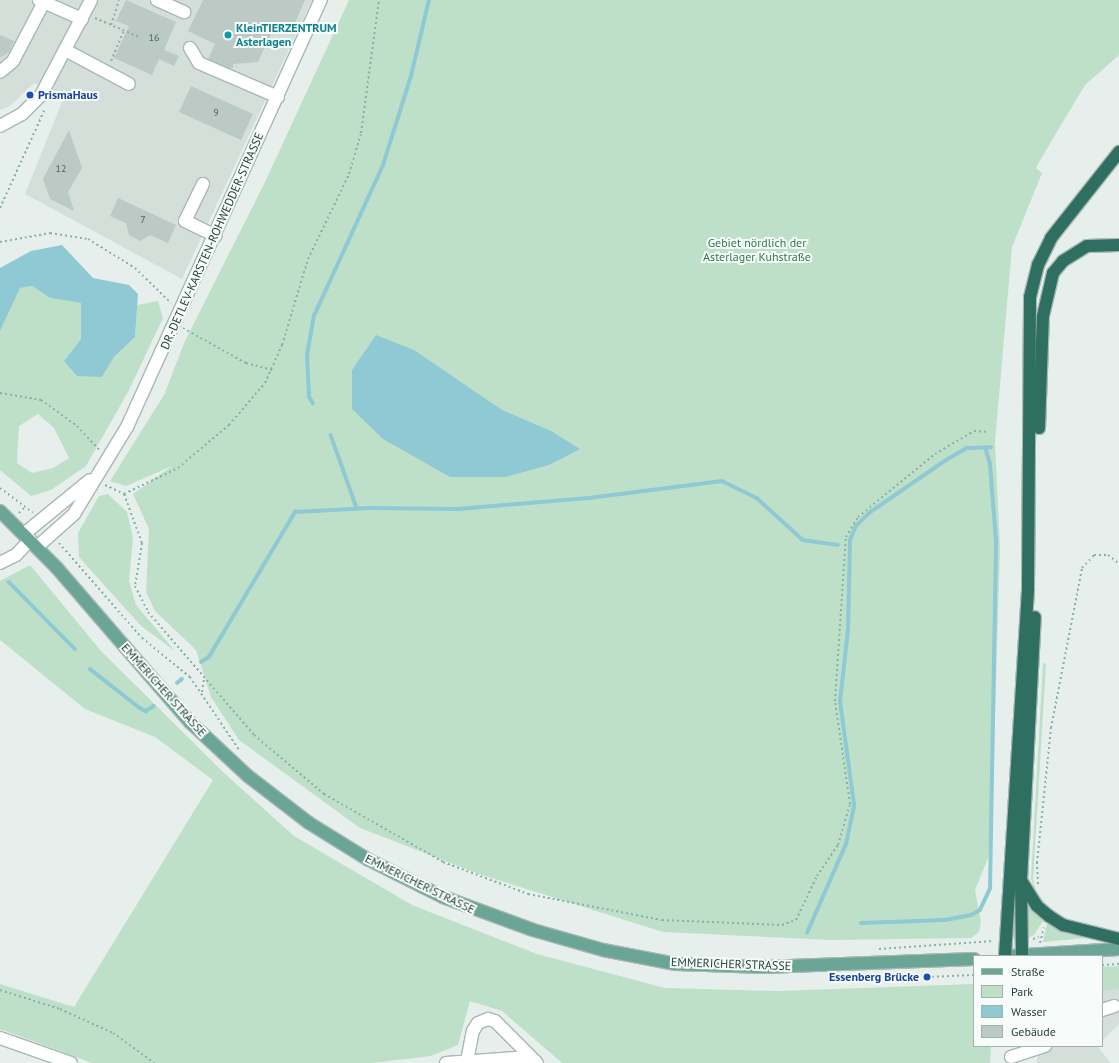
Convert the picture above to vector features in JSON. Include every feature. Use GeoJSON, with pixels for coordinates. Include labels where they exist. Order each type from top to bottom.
{"type":"FeatureCollection","features":[{"type":"Feature","properties":{"kind":"highway"},"geometry":{"type":"LineString","coordinates":[[1004,955],[1028,589],[1030,297],[1038,264],[1051,238],[1119,152]]}},
{"type":"Feature","properties":{"kind":"highway"},"geometry":{"type":"LineString","coordinates":[[1018,955],[1047,291],[1053,273],[1075,252],[1099,243],[1119,245]]}},
{"type":"Feature","properties":{"kind":"highway"},"geometry":{"type":"LineString","coordinates":[[1021,880],[1037,906],[1049,916],[1064,925],[1119,939]]}},
{"type":"Feature","properties":{"kind":"main road","name":"EMMERICHER STRASSE"},"geometry":{"type":"LineString","coordinates":[[0,511],[31,541],[190,722],[248,776],[309,823],[369,860],[443,897],[533,930],[603,950],[676,964],[764,967],[973,959]]}},
{"type":"Feature","properties":{"kind":"main road"},"geometry":{"type":"LineString","coordinates":[[1032,955],[1119,949]]}},
{"type":"Feature","properties":{"kind":"street"},"geometry":{"type":"LineString","coordinates":[[0,126],[22,114],[41,95],[67,51],[91,0]]}},
{"type":"Feature","properties":{"kind":"street"},"geometry":{"type":"LineString","coordinates":[[157,0],[184,12]]}},
{"type":"Feature","properties":{"kind":"street","name":"DR.-DETLEV-KARSTEN-ROHWEDDER-STRASSE"},"geometry":{"type":"LineString","coordinates":[[31,541],[74,514],[94,477],[108,458],[127,427],[216,236],[321,0]]}},
{"type":"Feature","properties":{"kind":"street"},"geometry":{"type":"LineString","coordinates":[[0,72],[13,61],[42,1],[84,16]]}},
{"type":"Feature","properties":{"kind":"street"},"geometry":{"type":"LineString","coordinates":[[190,48],[198,63],[278,97]]}},
{"type":"Feature","properties":{"kind":"street"},"geometry":{"type":"LineString","coordinates":[[67,51],[129,84]]}},
{"type":"Feature","properties":{"kind":"street"},"geometry":{"type":"LineString","coordinates":[[203,184],[185,221],[216,236]]}},
{"type":"Feature","properties":{"kind":"street","name":"DR.-DETLEV-KARSTEN-ROHWEDDER-STRASSE"},"geometry":{"type":"LineString","coordinates":[[31,541],[94,477]]}},
{"type":"Feature","properties":{"kind":"street"},"geometry":{"type":"LineString","coordinates":[[0,562],[16,555],[31,541]]}},
{"type":"Feature","properties":{"kind":"street"},"geometry":{"type":"LineString","coordinates":[[467,1060],[474,1031],[478,1023],[488,1020],[495,1021],[533,1060]]}},
{"type":"Feature","properties":{"kind":"street"},"geometry":{"type":"LineString","coordinates":[[0,1038],[72,1063]]}},
{"type":"Feature","properties":{"kind":"street"},"geometry":{"type":"LineString","coordinates":[[1011,1053],[1040,1047]]}},
{"type":"Feature","properties":{"kind":"street"},"geometry":{"type":"LineString","coordinates":[[446,1063],[467,1060],[533,1060]]}},
{"type":"Feature","properties":{"kind":"path"},"geometry":{"type":"LineString","coordinates":[[111,25],[119,0]]}},
{"type":"Feature","properties":{"kind":"path"},"geometry":{"type":"LineString","coordinates":[[124,494],[178,468],[198,453],[258,395],[272,370],[308,259],[349,174],[361,133],[379,0]]}},
{"type":"Feature","properties":{"kind":"path"},"geometry":{"type":"LineString","coordinates":[[84,16],[111,25],[139,37]]}},
{"type":"Feature","properties":{"kind":"path"},"geometry":{"type":"LineString","coordinates":[[106,72],[124,31]]}},
{"type":"Feature","properties":{"kind":"path"},"geometry":{"type":"LineString","coordinates":[[0,208],[47,104],[41,95]]}},
{"type":"Feature","properties":{"kind":"path"},"geometry":{"type":"LineString","coordinates":[[0,242],[50,233],[88,239],[135,268],[182,310]]}},
{"type":"Feature","properties":{"kind":"path"},"geometry":{"type":"LineString","coordinates":[[176,324],[246,363],[272,370]]}},
{"type":"Feature","properties":{"kind":"path"},"geometry":{"type":"LineString","coordinates":[[0,393],[41,400],[77,426],[108,458]]}},
{"type":"Feature","properties":{"kind":"path"},"geometry":{"type":"LineString","coordinates":[[94,477],[124,494],[142,543],[135,586],[148,612],[254,735],[324,794],[443,862],[528,894],[662,920],[782,925],[796,920],[846,823],[850,804],[835,683],[842,629],[842,564],[846,537],[858,517],[936,454],[974,431],[989,432]]}},
{"type":"Feature","properties":{"kind":"path"},"geometry":{"type":"LineString","coordinates":[[0,488],[25,506]]}},
{"type":"Feature","properties":{"kind":"path"},"geometry":{"type":"LineString","coordinates":[[61,545],[142,638],[174,661],[202,692],[242,754]]}},
{"type":"Feature","properties":{"kind":"path"},"geometry":{"type":"LineString","coordinates":[[1039,887],[1037,864],[1051,728],[1079,579],[1082,568],[1094,555],[1108,555],[1119,564]]}},
{"type":"Feature","properties":{"kind":"path"},"geometry":{"type":"LineString","coordinates":[[202,692],[204,678]]}},
{"type":"Feature","properties":{"kind":"path"},"geometry":{"type":"LineString","coordinates":[[1039,937],[1049,916]]}},
{"type":"Feature","properties":{"kind":"path"},"geometry":{"type":"LineString","coordinates":[[871,950],[1005,941]]}},
{"type":"Feature","properties":{"kind":"path"},"geometry":{"type":"LineString","coordinates":[[1103,965],[1119,964]]}},
{"type":"Feature","properties":{"kind":"path"},"geometry":{"type":"LineString","coordinates":[[927,977],[973,974]]}},
{"type":"Feature","properties":{"kind":"path"},"geometry":{"type":"LineString","coordinates":[[0,990],[60,1009],[113,1032],[154,1063]]}},
{"type":"Feature","properties":{"kind":"shaded area"},"geometry":{"type":"Polygon","coordinates":[[[0,0],[312,0],[182,279],[25,194],[64,97],[34,83],[10,106],[0,110],[0,0]]]}},
{"type":"Feature","properties":{"kind":"shaded area"},"geometry":{"type":"Polygon","coordinates":[[[1119,981],[1119,1024],[1103,1040],[1103,984],[1119,981]]]}},
{"type":"Feature","properties":{"kind":"shaded area"},"geometry":{"type":"Polygon","coordinates":[[[1039,1047],[1098,1047],[1111,1063],[1037,1063],[1039,1047]]]}},
{"type":"Feature","properties":{"kind":"green space","name":"Gebiet nördlich der Asterlager Kuhstraße"},"geometry":{"type":"Polygon","coordinates":[[[349,0],[1119,0],[1119,55],[1085,85],[1042,157],[1036,168],[1042,173],[1012,247],[995,442],[1000,548],[992,817],[988,858],[975,890],[981,921],[979,932],[971,938],[830,940],[663,932],[479,874],[360,828],[239,740],[211,697],[196,650],[155,611],[146,592],[149,529],[133,494],[172,466],[126,486],[110,481],[164,395],[185,341],[266,180],[349,0]]]}},
{"type":"Feature","properties":{"kind":"green space"},"geometry":{"type":"Polygon","coordinates":[[[32,286],[50,298],[81,303],[81,339],[64,361],[102,377],[114,357],[135,337],[137,305],[158,301],[163,318],[128,392],[86,466],[51,490],[31,496],[0,470],[0,331],[19,288],[32,286]],[[38,414],[19,426],[17,463],[32,473],[53,468],[69,458],[54,428],[38,414]]]}},
{"type":"Feature","properties":{"kind":"green space"},"geometry":{"type":"Polygon","coordinates":[[[108,494],[127,512],[133,538],[129,581],[136,605],[175,651],[141,626],[79,557],[78,533],[99,496],[108,494]]]}},
{"type":"Feature","properties":{"kind":"green space"},"geometry":{"type":"Polygon","coordinates":[[[30,565],[101,651],[222,771],[294,836],[412,905],[537,954],[665,988],[778,991],[973,984],[973,1047],[991,1047],[990,1063],[562,1063],[502,1011],[470,1001],[458,1045],[431,1056],[372,1063],[92,1063],[0,1029],[0,984],[74,1007],[213,780],[155,737],[85,709],[0,640],[0,581],[30,565]]]}},
{"type":"Feature","properties":{"kind":"green space"},"geometry":{"type":"Polygon","coordinates":[[[1043,663],[1046,664],[1033,879],[1036,891],[1050,910],[1040,901],[1031,879],[1043,663]]]}},
{"type":"Feature","properties":{"kind":"green space"},"geometry":{"type":"Polygon","coordinates":[[[1029,907],[1043,921],[1034,935],[1028,938],[1029,907]]]}},
{"type":"Feature","properties":{"kind":"green space"},"geometry":{"type":"Polygon","coordinates":[[[1047,923],[1062,930],[1086,938],[1043,942],[1047,923]]]}},
{"type":"Feature","properties":{"kind":"green space"},"geometry":{"type":"Polygon","coordinates":[[[1119,966],[1119,989],[1103,991],[1103,967],[1119,966]]]}},
{"type":"Feature","properties":{"kind":"water"},"geometry":{"type":"Polygon","coordinates":[[[62,245],[93,278],[129,285],[138,294],[135,337],[114,357],[102,377],[77,376],[64,361],[81,339],[81,303],[50,298],[32,286],[20,288],[0,331],[0,268],[31,251],[62,245]]]}},
{"type":"Feature","properties":{"kind":"water"},"geometry":{"type":"Polygon","coordinates":[[[376,335],[414,350],[502,410],[551,431],[580,449],[549,465],[505,477],[450,477],[383,439],[352,409],[352,370],[376,335]]]}},
{"type":"Feature","properties":{"kind":"building"},"geometry":{"type":"Polygon","coordinates":[[[126,0],[176,22],[164,50],[179,56],[174,66],[159,59],[152,75],[114,58],[129,26],[116,21],[126,0]]]}},
{"type":"Feature","properties":{"kind":"building"},"geometry":{"type":"Polygon","coordinates":[[[203,0],[305,0],[291,32],[275,25],[258,62],[233,64],[233,68],[229,68],[208,59],[215,44],[188,31],[203,0]]]}},
{"type":"Feature","properties":{"kind":"building"},"geometry":{"type":"Polygon","coordinates":[[[0,35],[14,41],[9,52],[0,58],[0,35]]]}},
{"type":"Feature","properties":{"kind":"building"},"geometry":{"type":"Polygon","coordinates":[[[191,86],[253,114],[241,140],[179,112],[191,86]]]}},
{"type":"Feature","properties":{"kind":"building"},"geometry":{"type":"Polygon","coordinates":[[[69,130],[82,168],[68,192],[74,211],[50,199],[43,179],[69,130]]]}},
{"type":"Feature","properties":{"kind":"building"},"geometry":{"type":"Polygon","coordinates":[[[118,198],[176,225],[168,243],[150,235],[140,241],[129,235],[126,223],[110,216],[118,198]]]}},
{"type":"Feature","properties":{"kind":"waterway"},"geometry":{"type":"LineString","coordinates":[[313,404],[309,397],[307,355],[314,316],[383,165],[411,76],[429,0]]}},
{"type":"Feature","properties":{"kind":"waterway"},"geometry":{"type":"LineString","coordinates":[[331,435],[357,508]]}},
{"type":"Feature","properties":{"kind":"waterway"},"geometry":{"type":"LineString","coordinates":[[807,933],[846,844],[854,805],[840,702],[848,630],[850,540],[856,526],[869,513],[946,460],[967,448],[991,447]]}},
{"type":"Feature","properties":{"kind":"waterway"},"geometry":{"type":"LineString","coordinates":[[861,923],[945,920],[971,915],[980,910],[990,889],[996,541],[990,464],[985,448]]}},
{"type":"Feature","properties":{"kind":"waterway"},"geometry":{"type":"LineString","coordinates":[[201,662],[209,657],[295,512],[370,508],[458,509],[589,498],[722,481],[757,498],[803,540],[838,545]]}},
{"type":"Feature","properties":{"kind":"waterway"},"geometry":{"type":"LineString","coordinates":[[9,582],[75,649]]}},
{"type":"Feature","properties":{"kind":"waterway"},"geometry":{"type":"LineString","coordinates":[[90,669],[140,708],[146,711],[154,706]]}},
{"type":"Feature","properties":{"kind":"waterway"},"geometry":{"type":"LineString","coordinates":[[177,683],[182,679]]}},
{"type":"Feature","properties":{"kind":"place","name":"KleinTIERZENTRUM Asterlagen"},"geometry":{"type":"Point","coordinates":[228,35]}},
{"type":"Feature","properties":{"kind":"place","name":"PrismaHaus"},"geometry":{"type":"Point","coordinates":[30,95]}},
{"type":"Feature","properties":{"kind":"place","name":"Essenberg Brücke"},"geometry":{"type":"Point","coordinates":[927,977]}}]}
